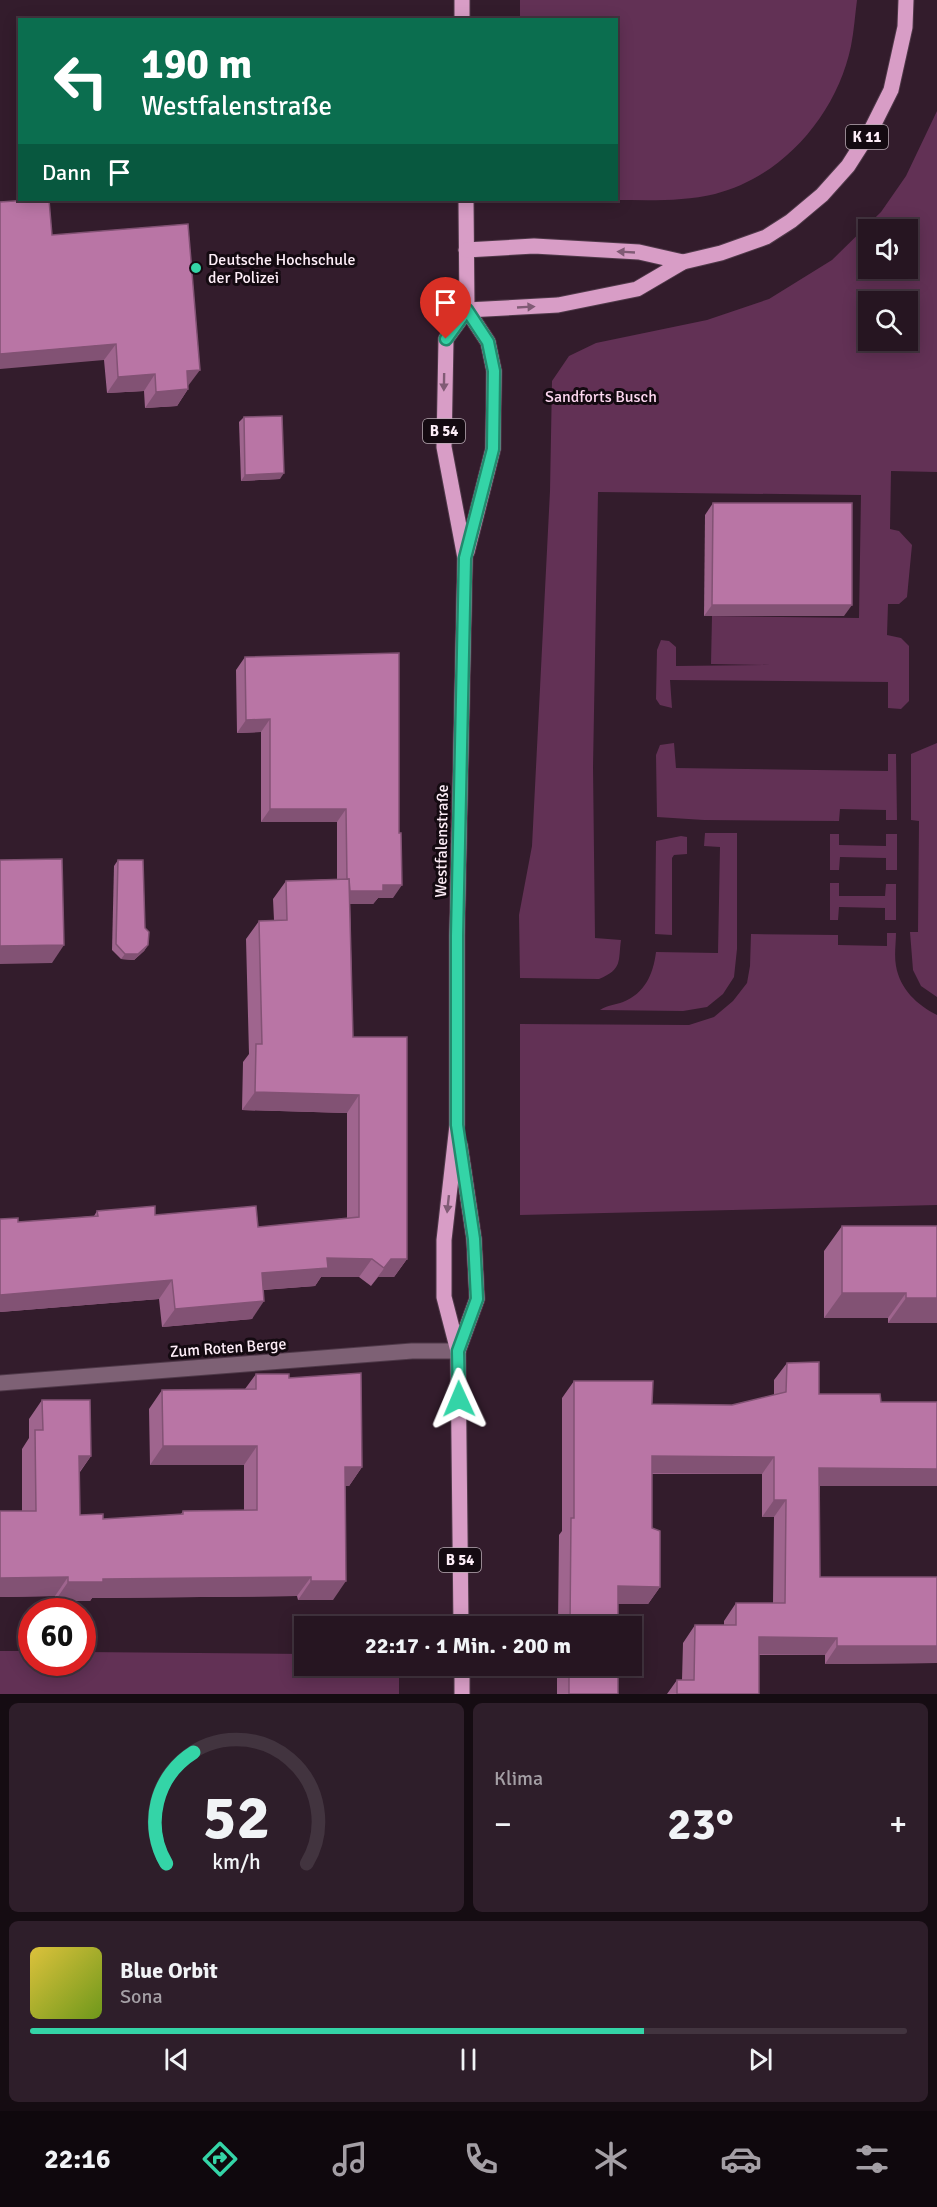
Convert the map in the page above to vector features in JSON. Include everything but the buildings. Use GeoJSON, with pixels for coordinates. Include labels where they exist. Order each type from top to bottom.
{"type":"FeatureCollection","features":[{"type":"Feature","properties":{"kind":"main road"},"geometry":{"type":"LineString","coordinates":[[462,0],[462,18]]}},
{"type":"Feature","properties":{"kind":"main road","name":"K 11"},"geometry":{"type":"LineString","coordinates":[[467,310],[558,305],[637,289],[683,262],[721,253],[766,237],[791,221],[822,195],[848,166],[871,129],[891,90],[905,27],[906,0]]}},
{"type":"Feature","properties":{"kind":"main road"},"geometry":{"type":"LineString","coordinates":[[466,201],[467,310]]}},
{"type":"Feature","properties":{"kind":"main road","name":"K 11"},"geometry":{"type":"LineString","coordinates":[[466,250],[543,247],[639,252],[683,262]]}},
{"type":"Feature","properties":{"kind":"main road","name":"Westfalenstraße"},"geometry":{"type":"LineString","coordinates":[[461,1616],[458,1351],[444,1297],[444,1240],[457,1125],[457,924],[465,558],[444,447],[446,339],[467,310],[488,342],[494,371],[493,449],[465,558]]}},
{"type":"Feature","properties":{"kind":"main road","name":"Westfalenstraße"},"geometry":{"type":"LineString","coordinates":[[457,1125],[474,1239],[477,1299],[458,1351]]}},
{"type":"Feature","properties":{"kind":"main road"},"geometry":{"type":"LineString","coordinates":[[462,1676],[462,1694]]}},
{"type":"Feature","properties":{"kind":"street","name":"Zum Roten Berge"},"geometry":{"type":"LineString","coordinates":[[0,1383],[412,1351],[458,1351]]}},
{"type":"Feature","properties":{"kind":"green space"},"geometry":{"type":"Polygon","coordinates":[[[520,0],[857,0],[851,46],[844,71],[833,95],[820,118],[784,158],[740,186],[715,194],[703,197],[618,200],[618,18],[520,18],[520,0]]]}},
{"type":"Feature","properties":{"kind":"green space","name":"Sandforts Busch"},"geometry":{"type":"Polygon","coordinates":[[[937,111],[937,472],[891,471],[890,529],[899,531],[912,545],[907,597],[899,604],[888,604],[887,635],[901,638],[909,646],[909,701],[901,709],[888,708],[888,682],[670,680],[672,708],[660,705],[656,699],[657,650],[661,640],[669,641],[676,647],[676,666],[770,665],[711,664],[712,616],[859,618],[861,495],[598,492],[593,767],[595,938],[621,940],[619,959],[612,972],[599,979],[520,978],[519,915],[532,846],[550,491],[552,381],[569,356],[596,343],[707,320],[769,299],[832,260],[858,235],[858,279],[918,279],[918,219],[874,219],[906,176],[937,111]]]}},
{"type":"Feature","properties":{"kind":"green space"},"geometry":{"type":"Polygon","coordinates":[[[674,743],[676,768],[888,771],[888,754],[896,754],[897,820],[886,820],[886,810],[840,809],[839,821],[704,820],[657,817],[656,755],[660,745],[674,743]]]}},
{"type":"Feature","properties":{"kind":"green space"},"geometry":{"type":"Polygon","coordinates":[[[937,743],[937,997],[921,986],[913,970],[910,932],[918,932],[919,821],[911,820],[911,754],[937,743]]]}},
{"type":"Feature","properties":{"kind":"green space"},"geometry":{"type":"Polygon","coordinates":[[[705,833],[737,833],[737,949],[734,977],[723,994],[707,1007],[683,1011],[600,1010],[637,994],[650,976],[656,952],[718,953],[720,847],[704,846],[705,833]]]}},
{"type":"Feature","properties":{"kind":"green space"},"geometry":{"type":"Polygon","coordinates":[[[830,834],[839,834],[839,845],[886,846],[886,834],[897,834],[897,870],[886,870],[886,858],[840,857],[839,870],[830,870],[830,834]]]}},
{"type":"Feature","properties":{"kind":"green space"},"geometry":{"type":"Polygon","coordinates":[[[687,837],[687,854],[674,855],[672,858],[672,935],[655,934],[656,841],[687,837]]]}},
{"type":"Feature","properties":{"kind":"green space"},"geometry":{"type":"Polygon","coordinates":[[[830,883],[839,883],[839,896],[885,896],[886,884],[896,884],[896,920],[885,920],[885,908],[839,907],[838,920],[830,920],[830,883]]]}},
{"type":"Feature","properties":{"kind":"green space"},"geometry":{"type":"Polygon","coordinates":[[[887,933],[896,933],[896,966],[905,989],[916,1001],[937,1015],[937,1205],[520,1215],[520,1024],[689,1025],[714,1017],[733,1001],[747,983],[751,934],[838,935],[838,945],[887,946],[887,933]]]}},
{"type":"Feature","properties":{"kind":"green space"},"geometry":{"type":"Polygon","coordinates":[[[0,1651],[18,1651],[18,1676],[96,1676],[96,1652],[294,1654],[294,1676],[399,1676],[399,1694],[0,1694],[0,1651]]]}},
{"type":"Feature","properties":{"kind":"place","name":"Deutsche Hochschule der Polizei"},"geometry":{"type":"Point","coordinates":[196,268]}},
{"type":"Feature","properties":{"kind":"route"},"geometry":{"type":"LineString","coordinates":[[446,339],[467,310],[488,342],[494,371],[493,449],[465,558],[456,1064],[457,1125],[474,1239],[477,1299],[458,1351],[459,1399]]}}]}
